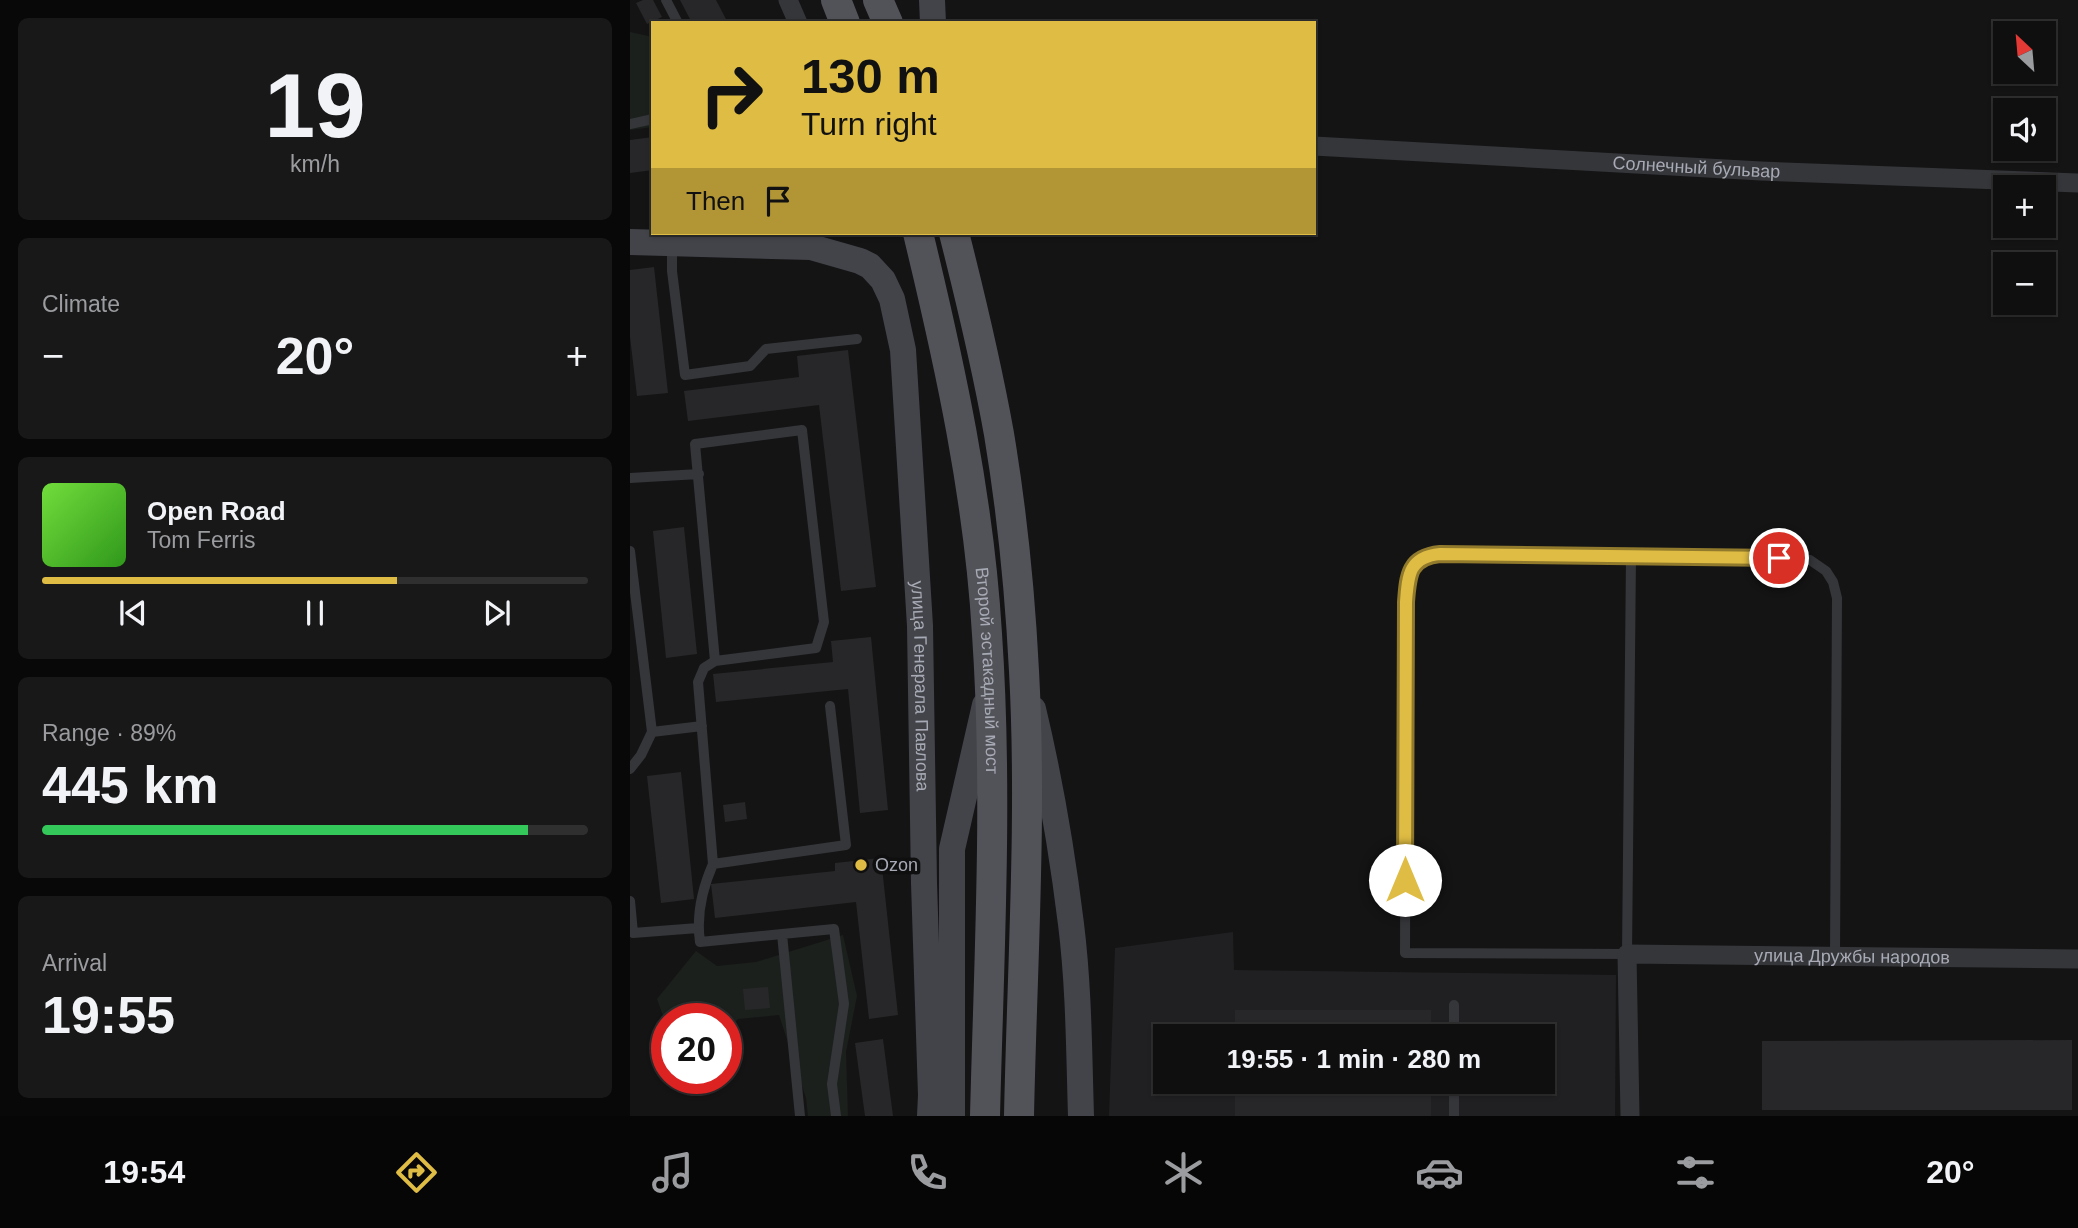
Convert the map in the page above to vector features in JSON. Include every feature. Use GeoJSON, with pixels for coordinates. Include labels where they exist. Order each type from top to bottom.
{"type":"FeatureCollection","features":[{"type":"Feature","properties":{"kind":"main road"},"geometry":{"type":"LineString","coordinates":[[836,0],[844,21]]}},
{"type":"Feature","properties":{"kind":"main road"},"geometry":{"type":"LineString","coordinates":[[878,0],[887,21]]}},
{"type":"Feature","properties":{"kind":"main road","name":"Второй эстакадный мост"},"geometry":{"type":"LineString","coordinates":[[918,235],[964,446],[984,589],[992,774],[985,1116]]}},
{"type":"Feature","properties":{"kind":"main road","name":"Второй эстакадный мост"},"geometry":{"type":"LineString","coordinates":[[955,235],[974,312],[999,433],[1013,539],[1024,672],[1025,852],[1019,1116]]}},
{"type":"Feature","properties":{"kind":"street"},"geometry":{"type":"LineString","coordinates":[[788,0],[797,21]]}},
{"type":"Feature","properties":{"kind":"street"},"geometry":{"type":"LineString","coordinates":[[932,0],[933,21]]}},
{"type":"Feature","properties":{"kind":"street","name":"Солнечный бульвар"},"geometry":{"type":"LineString","coordinates":[[1316,146],[1761,170],[2078,183]]}},
{"type":"Feature","properties":{"kind":"street"},"geometry":{"type":"LineString","coordinates":[[630,242],[672,242]]}},
{"type":"Feature","properties":{"kind":"street","name":"улица Генерала Павлова"},"geometry":{"type":"LineString","coordinates":[[672,242],[811,247],[853,258],[870,266],[883,280],[892,299],[902,350],[920,626],[930,1116]]}},
{"type":"Feature","properties":{"kind":"street"},"geometry":{"type":"LineString","coordinates":[[1024,672],[1047,768],[1071,925],[1079,1030],[1081,1116]]}},
{"type":"Feature","properties":{"kind":"street"},"geometry":{"type":"LineString","coordinates":[[952,1116],[952,849],[990,683]]}},
{"type":"Feature","properties":{"kind":"street"},"geometry":{"type":"LineString","coordinates":[[1627,954],[1630,1116]]}},
{"type":"Feature","properties":{"kind":"street","name":"улица Дружбы народов"},"geometry":{"type":"LineString","coordinates":[[1627,954],[2078,959]]}},
{"type":"Feature","properties":{"kind":"lane"},"geometry":{"type":"LineString","coordinates":[[666,0],[677,21]]}},
{"type":"Feature","properties":{"kind":"lane"},"geometry":{"type":"LineString","coordinates":[[630,124],[651,119]]}},
{"type":"Feature","properties":{"kind":"lane"},"geometry":{"type":"LineString","coordinates":[[672,242],[672,271],[685,375],[750,366],[766,349],[857,339]]}},
{"type":"Feature","properties":{"kind":"lane"},"geometry":{"type":"LineString","coordinates":[[715,661],[695,444],[802,430],[824,622],[816,648],[715,661],[704,668],[698,682],[713,863],[705,883],[698,928],[700,943],[834,929],[844,1004],[832,1084],[836,1116]]}},
{"type":"Feature","properties":{"kind":"lane"},"geometry":{"type":"LineString","coordinates":[[630,478],[699,474]]}},
{"type":"Feature","properties":{"kind":"lane"},"geometry":{"type":"LineString","coordinates":[[630,551],[652,732],[641,755],[630,769]]}},
{"type":"Feature","properties":{"kind":"lane"},"geometry":{"type":"LineString","coordinates":[[1631,556],[1627,954],[1405,953],[1408,578],[1416,562],[1426,556],[1440,554],[1631,556],[1810,560],[1826,571],[1833,582],[1837,598],[1835,956]]}},
{"type":"Feature","properties":{"kind":"lane"},"geometry":{"type":"LineString","coordinates":[[713,863],[846,845],[830,706]]}},
{"type":"Feature","properties":{"kind":"lane"},"geometry":{"type":"LineString","coordinates":[[652,732],[702,726]]}},
{"type":"Feature","properties":{"kind":"lane"},"geometry":{"type":"LineString","coordinates":[[630,901],[633,933],[698,928]]}},
{"type":"Feature","properties":{"kind":"lane"},"geometry":{"type":"LineString","coordinates":[[782,934],[800,1116]]}},
{"type":"Feature","properties":{"kind":"lane"},"geometry":{"type":"LineString","coordinates":[[1454,1005],[1454,1024]]}},
{"type":"Feature","properties":{"kind":"lane"},"geometry":{"type":"LineString","coordinates":[[1454,1094],[1454,1116]]}},
{"type":"Feature","properties":{"kind":"shaded area"},"geometry":{"type":"Polygon","coordinates":[[[630,32],[651,37],[651,127],[630,130],[630,32]]]}},
{"type":"Feature","properties":{"kind":"shaded area"},"geometry":{"type":"Polygon","coordinates":[[[1233,932],[1234,970],[1616,975],[1615,1116],[1109,1116],[1115,948],[1233,932]]]}},
{"type":"Feature","properties":{"kind":"shaded area"},"geometry":{"type":"Polygon","coordinates":[[[843,935],[857,996],[846,1052],[848,1116],[808,1116],[806,1098],[779,1015],[742,1019],[742,1003],[658,1003],[657,999],[696,951],[717,966],[756,962],[843,935]]]}},
{"type":"Feature","properties":{"kind":"building"},"geometry":{"type":"Polygon","coordinates":[[[653,0],[662,17],[647,24],[636,3],[653,0]]]}},
{"type":"Feature","properties":{"kind":"building"},"geometry":{"type":"Polygon","coordinates":[[[680,0],[716,0],[727,21],[691,21],[680,0]]]}},
{"type":"Feature","properties":{"kind":"building"},"geometry":{"type":"Polygon","coordinates":[[[651,137],[651,170],[630,173],[630,140],[651,137]]]}},
{"type":"Feature","properties":{"kind":"building"},"geometry":{"type":"Polygon","coordinates":[[[654,267],[668,393],[637,396],[630,337],[630,270],[654,267]]]}},
{"type":"Feature","properties":{"kind":"building"},"geometry":{"type":"Polygon","coordinates":[[[848,350],[876,587],[841,591],[819,405],[688,421],[684,391],[799,377],[797,356],[848,350]]]}},
{"type":"Feature","properties":{"kind":"building"},"geometry":{"type":"Polygon","coordinates":[[[684,527],[697,654],[666,658],[653,531],[684,527]]]}},
{"type":"Feature","properties":{"kind":"building"},"geometry":{"type":"Polygon","coordinates":[[[871,637],[888,810],[860,813],[848,689],[716,702],[713,674],[833,662],[831,641],[871,637]]]}},
{"type":"Feature","properties":{"kind":"building"},"geometry":{"type":"Polygon","coordinates":[[[681,772],[694,899],[661,903],[647,776],[681,772]]]}},
{"type":"Feature","properties":{"kind":"building"},"geometry":{"type":"Polygon","coordinates":[[[745,802],[747,819],[725,822],[723,805],[745,802]]]}},
{"type":"Feature","properties":{"kind":"building"},"geometry":{"type":"Polygon","coordinates":[[[881,858],[898,1015],[869,1019],[856,902],[715,918],[711,884],[835,871],[835,863],[881,858]]]}},
{"type":"Feature","properties":{"kind":"building"},"geometry":{"type":"Polygon","coordinates":[[[768,987],[770,1008],[745,1010],[743,989],[768,987]]]}},
{"type":"Feature","properties":{"kind":"building"},"geometry":{"type":"Polygon","coordinates":[[[1235,1010],[1431,1010],[1431,1024],[1235,1024],[1235,1010]]]}},
{"type":"Feature","properties":{"kind":"building"},"geometry":{"type":"Polygon","coordinates":[[[883,1039],[893,1116],[865,1116],[855,1043],[883,1039]]]}},
{"type":"Feature","properties":{"kind":"building"},"geometry":{"type":"Polygon","coordinates":[[[2072,1040],[2072,1110],[1762,1110],[1762,1041],[2072,1040]]]}},
{"type":"Feature","properties":{"kind":"building"},"geometry":{"type":"Polygon","coordinates":[[[1235,1094],[1431,1094],[1431,1116],[1235,1116],[1235,1094]]]}},
{"type":"Feature","properties":{"kind":"place","name":"Ozon"},"geometry":{"type":"Point","coordinates":[861,865]}},
{"type":"Feature","properties":{"kind":"route"},"geometry":{"type":"LineString","coordinates":[[1405,880],[1406,602],[1408,578],[1416,562],[1426,556],[1440,554],[1779,558]]}}]}
